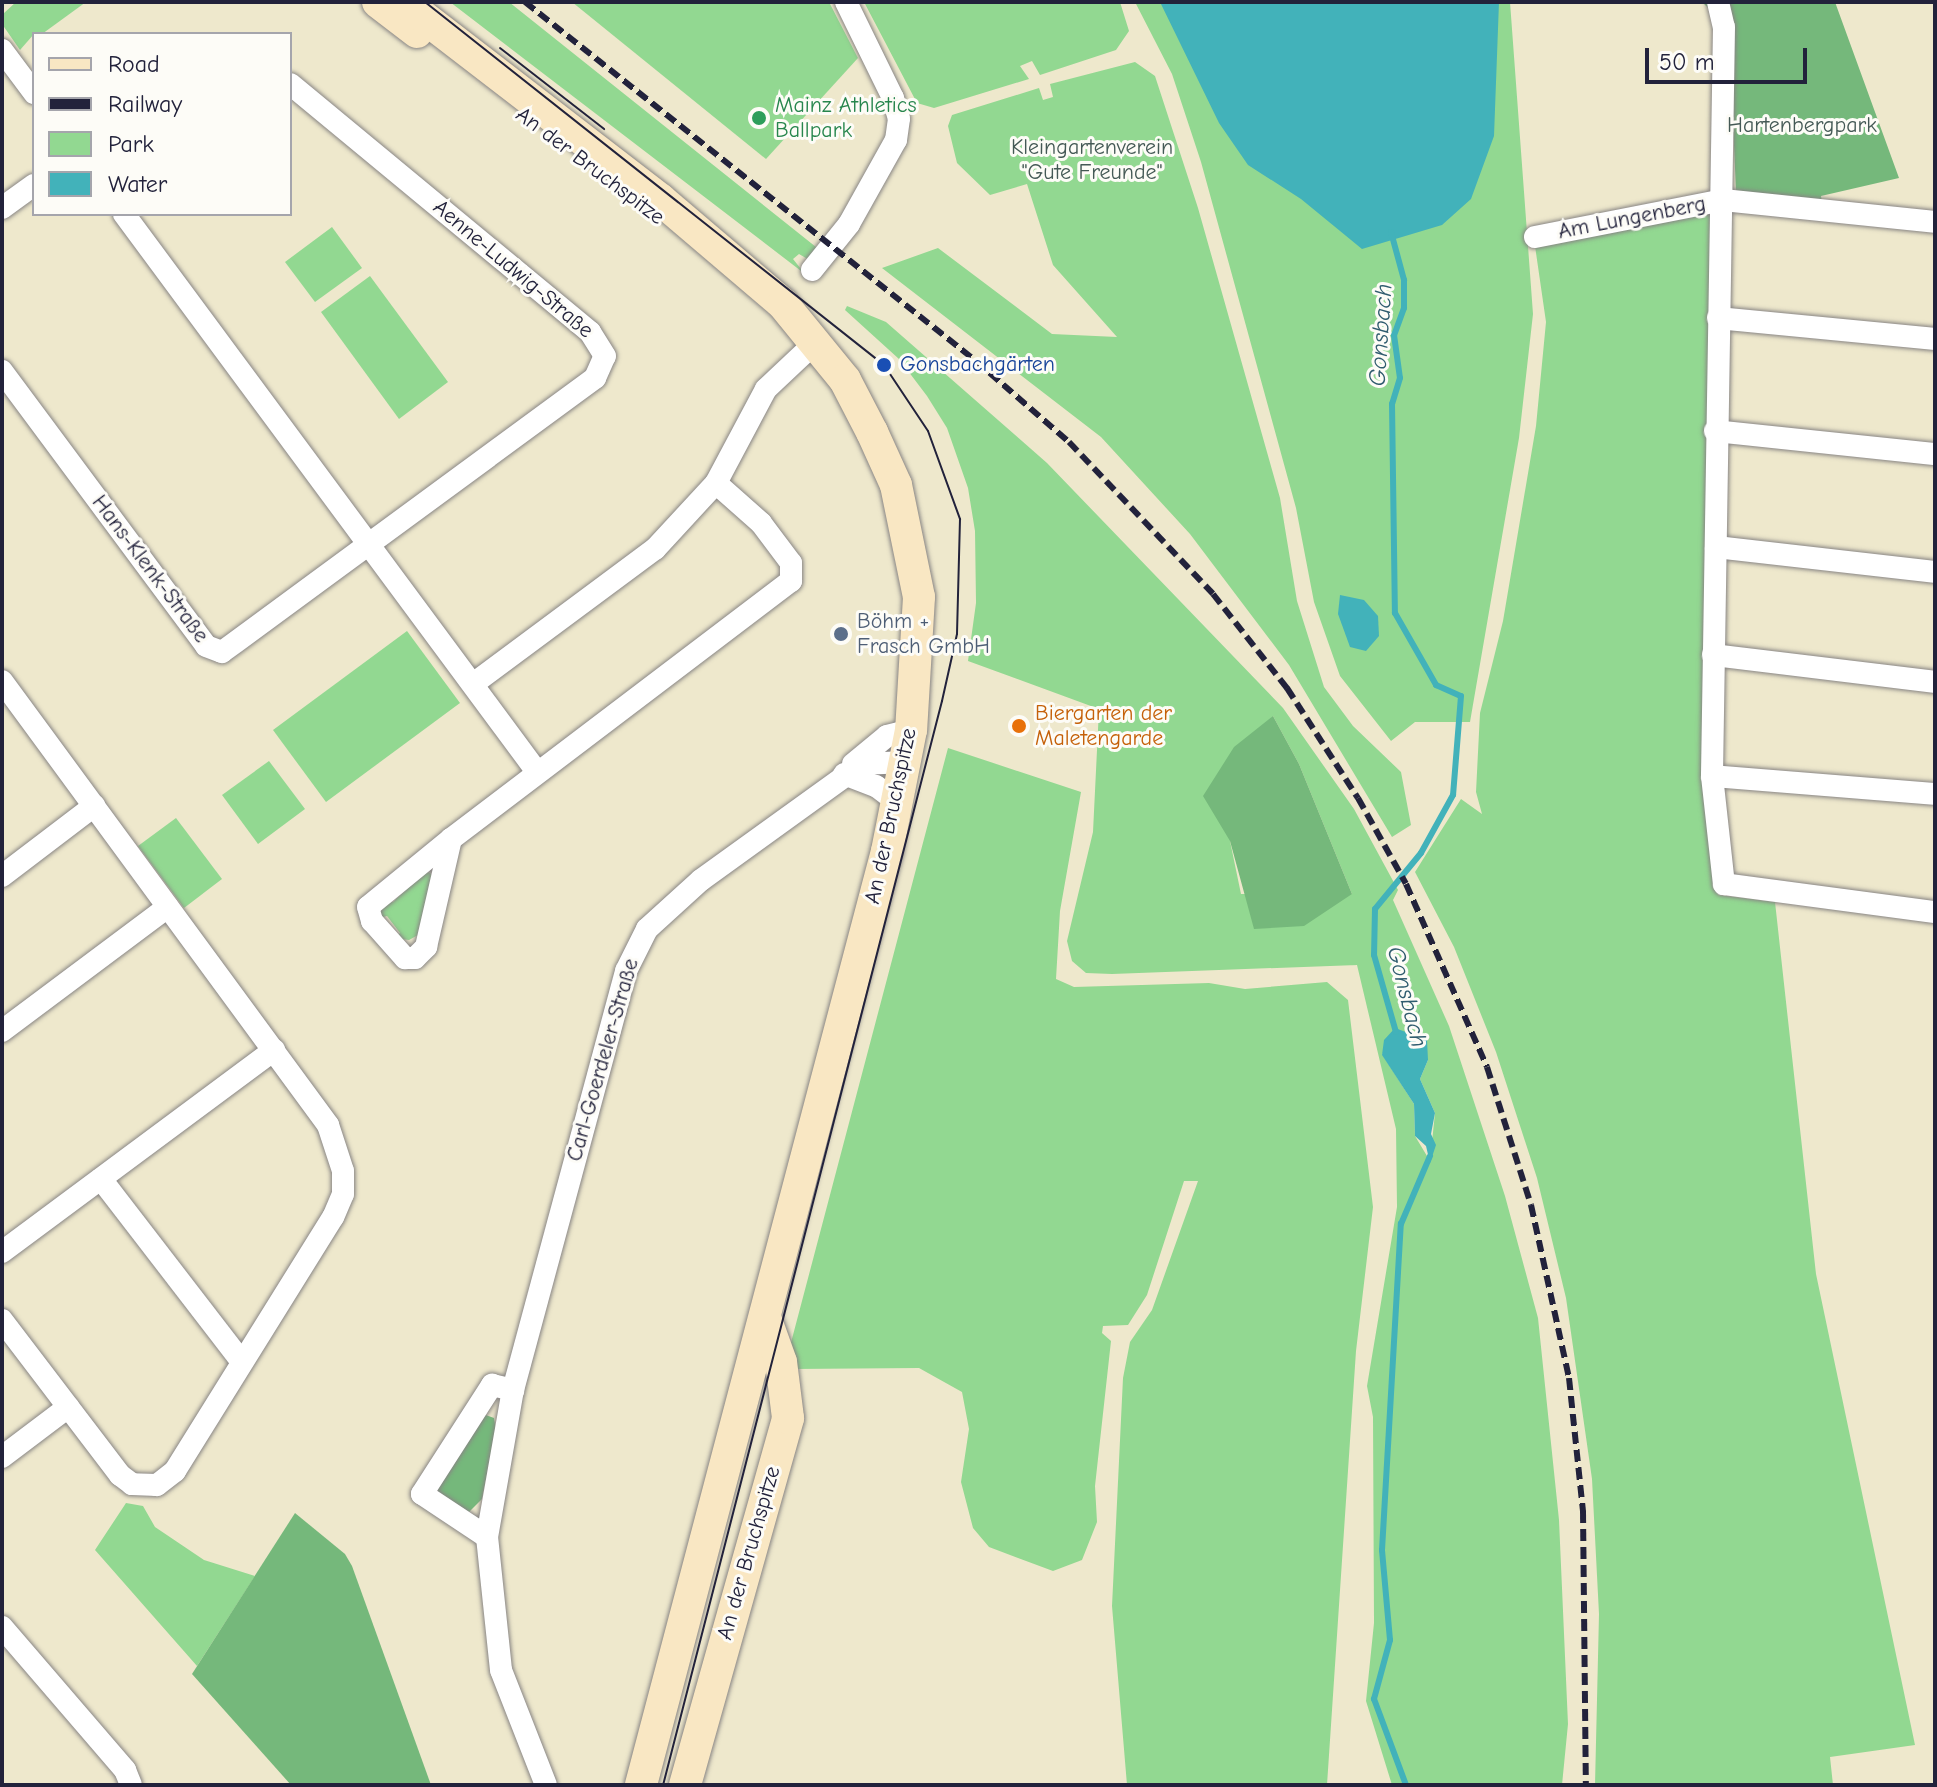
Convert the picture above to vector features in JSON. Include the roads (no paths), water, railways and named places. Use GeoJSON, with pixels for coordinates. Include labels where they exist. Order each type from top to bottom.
{"type":"FeatureCollection","features":[{"type":"Feature","properties":{"kind":"main road","name":"An der Bruchspitze"},"geometry":{"type":"LineString","coordinates":[[378,2],[672,228],[771,318],[808,336]]}},
{"type":"Feature","properties":{"kind":"main road","name":"An der Bruchspitze"},"geometry":{"type":"LineString","coordinates":[[404,2],[716,246],[783,304],[858,403],[896,485],[911,543],[919,597],[911,730],[897,802],[766,1320],[641,1785]]}},
{"type":"Feature","properties":{"kind":"main road","name":"An der Bruchspitze"},"geometry":{"type":"LineString","coordinates":[[685,1785],[788,1418],[781,1362],[766,1320]]}},
{"type":"Feature","properties":{"kind":"main road"},"geometry":{"type":"LineString","coordinates":[[741,1414],[762,1400],[777,1406],[788,1418]]}},
{"type":"Feature","properties":{"kind":"street"},"geometry":{"type":"LineString","coordinates":[[812,270],[849,224],[896,140],[899,119],[893,98],[846,2]]}},
{"type":"Feature","properties":{"kind":"street","name":"Am Lungenberg"},"geometry":{"type":"LineString","coordinates":[[1535,237],[1723,200],[1724,27],[1718,2]]}},
{"type":"Feature","properties":{"kind":"street"},"geometry":{"type":"LineString","coordinates":[[2,50],[32,90]]}},
{"type":"Feature","properties":{"kind":"street","name":"Aenne-Ludwig-Straße"},"geometry":{"type":"LineString","coordinates":[[292,86],[603,346],[604,366],[595,378],[370,546]]}},
{"type":"Feature","properties":{"kind":"street"},"geometry":{"type":"LineString","coordinates":[[2,208],[32,186]]}},
{"type":"Feature","properties":{"kind":"street"},"geometry":{"type":"LineString","coordinates":[[1935,222],[1723,200],[1715,431],[1712,776],[1724,884],[1935,912]]}},
{"type":"Feature","properties":{"kind":"street"},"geometry":{"type":"LineString","coordinates":[[125,216],[537,772]]}},
{"type":"Feature","properties":{"kind":"street"},"geometry":{"type":"LineString","coordinates":[[1718,318],[1935,339]]}},
{"type":"Feature","properties":{"kind":"street"},"geometry":{"type":"LineString","coordinates":[[473,684],[655,549],[716,483],[766,389],[808,336]]}},
{"type":"Feature","properties":{"kind":"street","name":"Hans-Klenk-Straße"},"geometry":{"type":"LineString","coordinates":[[2,371],[206,646],[215,652],[230,651],[370,546]]}},
{"type":"Feature","properties":{"kind":"street"},"geometry":{"type":"LineString","coordinates":[[1715,431],[1935,454]]}},
{"type":"Feature","properties":{"kind":"street"},"geometry":{"type":"LineString","coordinates":[[451,839],[426,947],[415,958],[405,958],[372,921],[368,907],[451,839],[537,772],[791,581],[791,563],[761,523],[716,483]]}},
{"type":"Feature","properties":{"kind":"street"},"geometry":{"type":"LineString","coordinates":[[1716,547],[1935,572]]}},
{"type":"Feature","properties":{"kind":"street"},"geometry":{"type":"LineString","coordinates":[[1713,655],[1935,682]]}},
{"type":"Feature","properties":{"kind":"street"},"geometry":{"type":"LineString","coordinates":[[2,681],[328,1125],[339,1149],[343,1194],[175,1471],[157,1485],[132,1484],[120,1475],[2,1320]]}},
{"type":"Feature","properties":{"kind":"street","name":"Carl-Goerdeler-Straße"},"geometry":{"type":"LineString","coordinates":[[546,1785],[501,1670],[487,1537],[513,1390],[634,951],[674,901],[844,774],[887,736],[911,730]]}},
{"type":"Feature","properties":{"kind":"street","name":"Carl-Goerdeler-Straße"},"geometry":{"type":"LineString","coordinates":[[844,774],[875,761],[905,762]]}},
{"type":"Feature","properties":{"kind":"street"},"geometry":{"type":"LineString","coordinates":[[844,774],[876,786],[897,802]]}},
{"type":"Feature","properties":{"kind":"street"},"geometry":{"type":"LineString","coordinates":[[1712,776],[1935,794]]}},
{"type":"Feature","properties":{"kind":"street"},"geometry":{"type":"LineString","coordinates":[[2,876],[94,806]]}},
{"type":"Feature","properties":{"kind":"street"},"geometry":{"type":"LineString","coordinates":[[2,1031],[168,907]]}},
{"type":"Feature","properties":{"kind":"street"},"geometry":{"type":"LineString","coordinates":[[2,1252],[274,1050]]}},
{"type":"Feature","properties":{"kind":"street"},"geometry":{"type":"LineString","coordinates":[[101,1179],[242,1362]]}},
{"type":"Feature","properties":{"kind":"street"},"geometry":{"type":"LineString","coordinates":[[487,1537],[422,1494],[492,1385],[513,1390]]}},
{"type":"Feature","properties":{"kind":"street"},"geometry":{"type":"LineString","coordinates":[[2,1457],[68,1407]]}},
{"type":"Feature","properties":{"kind":"street"},"geometry":{"type":"LineString","coordinates":[[2,1627],[125,1770],[131,1785]]}},
{"type":"Feature","properties":{"kind":"water"},"geometry":{"type":"Polygon","coordinates":[[[1160,2],[1499,2],[1494,136],[1471,199],[1442,225],[1362,249],[1301,199],[1248,165],[1219,123],[1160,2]]]}},
{"type":"Feature","properties":{"kind":"water"},"geometry":{"type":"Polygon","coordinates":[[[1340,595],[1364,600],[1378,616],[1379,636],[1366,651],[1350,647],[1338,614],[1340,595]]]}},
{"type":"Feature","properties":{"kind":"water"},"geometry":{"type":"Polygon","coordinates":[[[1395,1028],[1427,1040],[1428,1060],[1420,1079],[1435,1113],[1431,1134],[1436,1145],[1430,1163],[1426,1146],[1415,1136],[1414,1104],[1382,1055],[1384,1040],[1395,1028]]]}},
{"type":"Feature","properties":{"kind":"waterway","name":"Gonsbach"},"geometry":{"type":"LineString","coordinates":[[1391,232],[1404,280],[1404,308],[1394,335],[1400,378],[1392,404],[1395,613],[1436,685],[1461,696],[1453,795],[1421,853],[1375,909],[1374,955],[1396,1032]]}},
{"type":"Feature","properties":{"kind":"waterway","name":"Gonsbach"},"geometry":{"type":"LineString","coordinates":[[1406,1785],[1374,1699],[1390,1640],[1382,1550],[1401,1224],[1430,1156]]}},
{"type":"Feature","properties":{"kind":"tram line"},"geometry":{"type":"LineString","coordinates":[[425,2],[884,365],[928,431],[960,519],[957,634],[942,701],[663,1785]]}},
{"type":"Feature","properties":{"kind":"tram line"},"geometry":{"type":"LineString","coordinates":[[500,48],[604,129]]}},
{"type":"Feature","properties":{"kind":"railway"},"geometry":{"type":"LineString","coordinates":[[525,2],[976,361],[1069,442],[1213,594],[1287,688],[1358,798],[1406,884],[1487,1067],[1531,1205],[1569,1378],[1583,1511],[1586,1785]]}},
{"type":"Feature","properties":{"kind":"place","name":"Mainz Athletics Ballpark"},"geometry":{"type":"Point","coordinates":[759,118]}},
{"type":"Feature","properties":{"kind":"place","name":"Gonsbachgärten"},"geometry":{"type":"Point","coordinates":[884,365]}},
{"type":"Feature","properties":{"kind":"place","name":"Böhm + Frasch GmbH"},"geometry":{"type":"Point","coordinates":[841,634]}},
{"type":"Feature","properties":{"kind":"place","name":"Biergarten der Maletengarde"},"geometry":{"type":"Point","coordinates":[1019,726]}},
{"type":"Feature","properties":{"kind":"park label","name":"Hartenbergpark"},"geometry":{"type":"Point","coordinates":[1802,126]}},
{"type":"Feature","properties":{"kind":"park label","name":"Kleingartenverein \"Gute Freunde\""},"geometry":{"type":"Point","coordinates":[1092,160]}}]}
